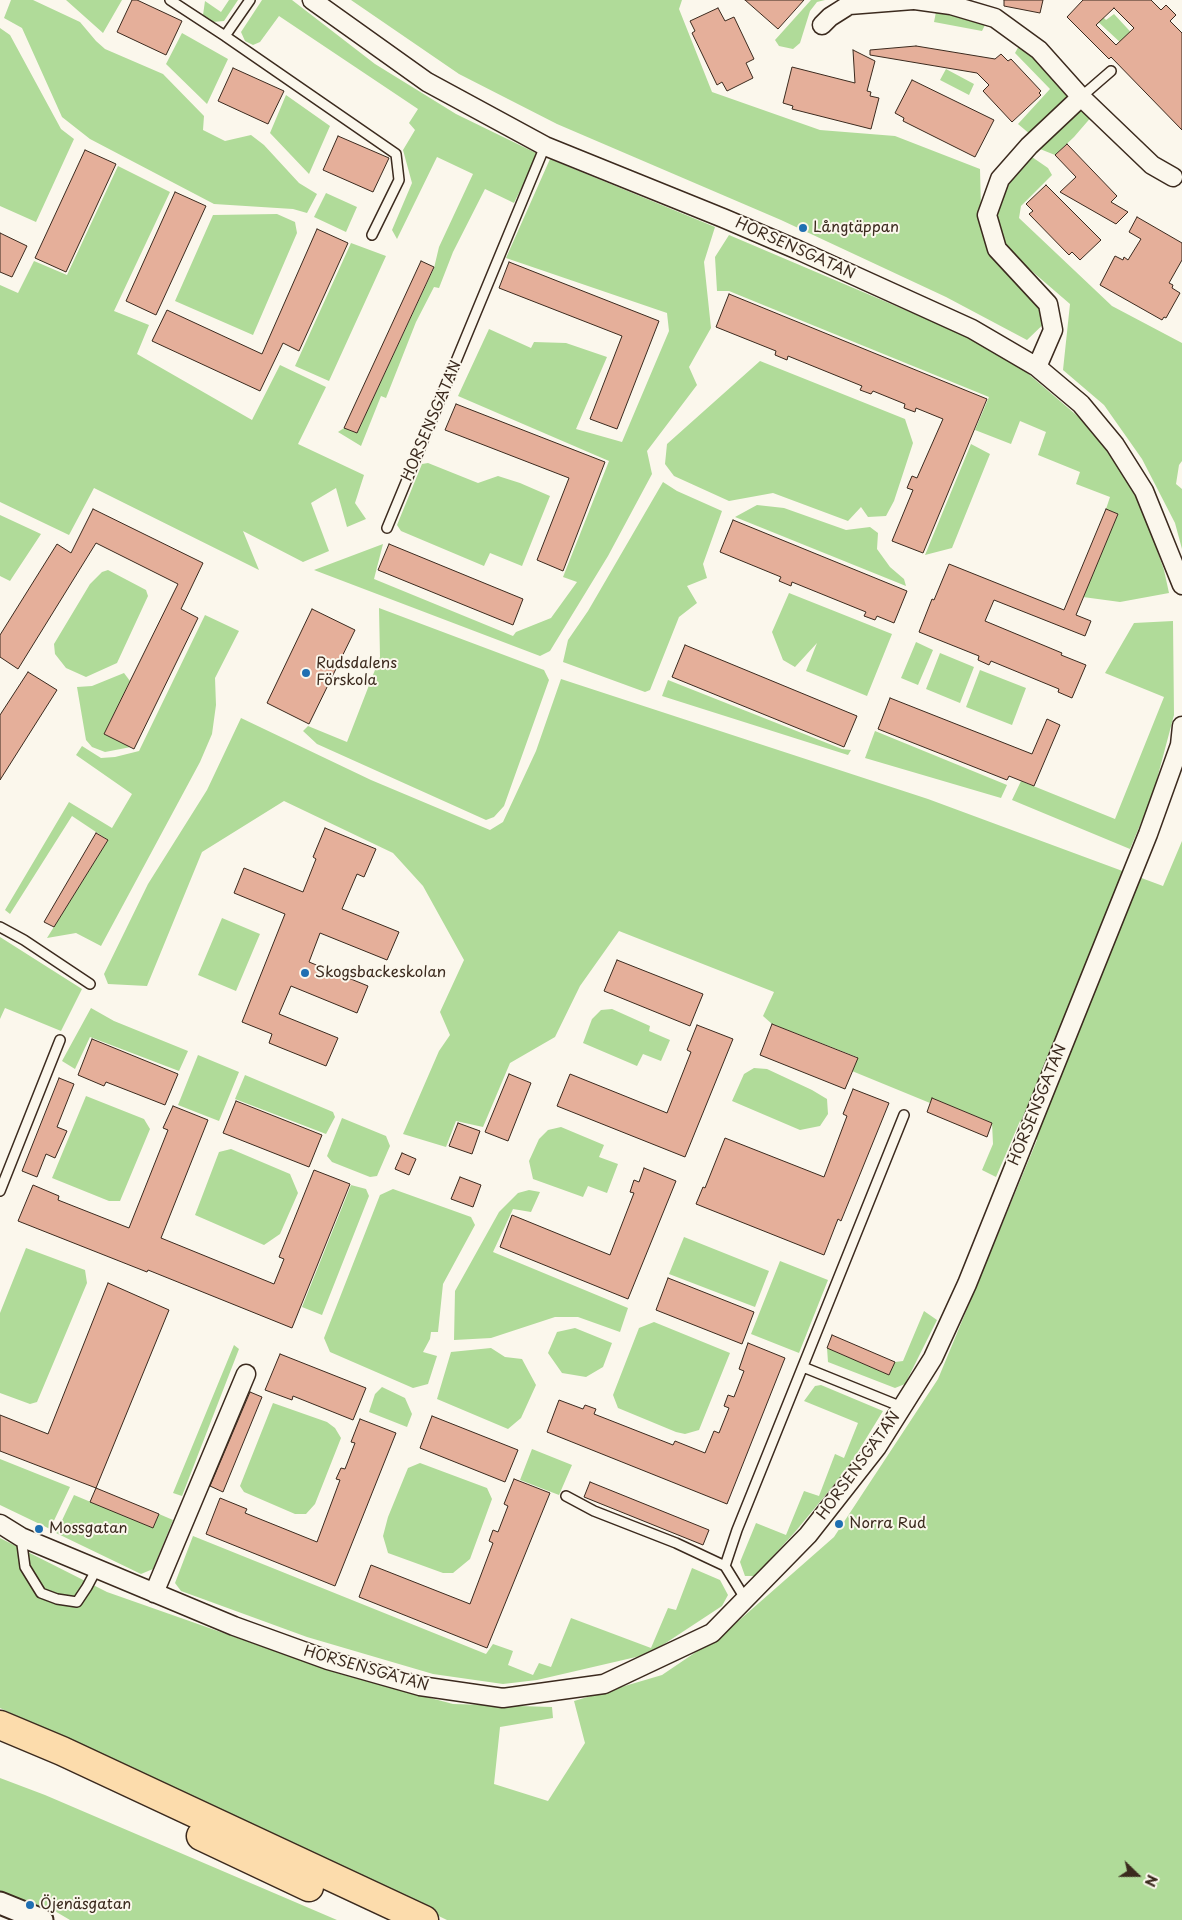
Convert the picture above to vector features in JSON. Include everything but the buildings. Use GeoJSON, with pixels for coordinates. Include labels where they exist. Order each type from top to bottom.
{"type":"FeatureCollection","features":[{"type":"Feature","properties":{"kind":"main road"},"geometry":{"type":"LineString","coordinates":[[0,1725],[108,1772],[424,1920]]}},
{"type":"Feature","properties":{"kind":"main road"},"geometry":{"type":"LineString","coordinates":[[0,1742],[380,1920]]}},
{"type":"Feature","properties":{"kind":"street","name":"HORSENSGATAN"},"geometry":{"type":"LineString","coordinates":[[312,0],[427,82],[546,146],[798,250],[972,329],[1036,367],[1081,404],[1114,445],[1144,492],[1182,585]]}},
{"type":"Feature","properties":{"kind":"street"},"geometry":{"type":"LineString","coordinates":[[822,25],[830,17],[849,5],[914,0],[950,5],[995,18],[1039,50],[1081,97],[1152,165],[1173,177]]}},
{"type":"Feature","properties":{"kind":"street"},"geometry":{"type":"LineString","coordinates":[[1036,367],[1053,330],[1048,304],[997,249],[986,215],[1000,179],[1029,146],[1081,97]]}},
{"type":"Feature","properties":{"kind":"street","name":"HORSENSGATAN"},"geometry":{"type":"LineString","coordinates":[[0,1524],[21,1537],[96,1570],[234,1626],[328,1660],[420,1686],[503,1698],[604,1684],[712,1633],[808,1535],[877,1447],[933,1358],[967,1284],[1125,887],[1148,834],[1180,745],[1182,726]]}},
{"type":"Feature","properties":{"kind":"street"},"geometry":{"type":"LineString","coordinates":[[154,1593],[246,1374]]}},
{"type":"Feature","properties":{"kind":"street"},"geometry":{"type":"LineString","coordinates":[[0,1903],[42,1920]]}},
{"type":"Feature","properties":{"kind":"lane"},"geometry":{"type":"LineString","coordinates":[[170,0],[396,154],[399,180],[372,235]]}},
{"type":"Feature","properties":{"kind":"lane"},"geometry":{"type":"LineString","coordinates":[[225,36],[250,0]]}},
{"type":"Feature","properties":{"kind":"lane"},"geometry":{"type":"LineString","coordinates":[[1081,97],[1111,71]]}},
{"type":"Feature","properties":{"kind":"lane","name":"HORSENSGATAN"},"geometry":{"type":"LineString","coordinates":[[387,528],[546,146]]}},
{"type":"Feature","properties":{"kind":"lane"},"geometry":{"type":"LineString","coordinates":[[0,927],[24,940],[90,984]]}},
{"type":"Feature","properties":{"kind":"lane"},"geometry":{"type":"LineString","coordinates":[[0,1191],[60,1040]]}},
{"type":"Feature","properties":{"kind":"lane"},"geometry":{"type":"LineString","coordinates":[[725,1566],[737,1530],[904,1115]]}},
{"type":"Feature","properties":{"kind":"lane"},"geometry":{"type":"LineString","coordinates":[[803,1367],[902,1407]]}},
{"type":"Feature","properties":{"kind":"lane"},"geometry":{"type":"LineString","coordinates":[[566,1496],[594,1511],[676,1543],[725,1566],[746,1600]]}},
{"type":"Feature","properties":{"kind":"lane"},"geometry":{"type":"LineString","coordinates":[[21,1537],[25,1567],[42,1593],[57,1599],[76,1602],[88,1587],[96,1570]]}},
{"type":"Feature","properties":{"kind":"green space"},"geometry":{"type":"Polygon","coordinates":[[[11,0],[33,0],[80,22],[105,49],[163,74],[204,116],[203,130],[225,141],[251,135],[264,145],[299,183],[317,194],[307,213],[293,209],[214,204],[90,139],[62,117],[22,28],[4,18],[11,0]]]}},
{"type":"Feature","properties":{"kind":"green space"},"geometry":{"type":"Polygon","coordinates":[[[66,0],[122,0],[103,33],[66,0]]]}},
{"type":"Feature","properties":{"kind":"green space"},"geometry":{"type":"Polygon","coordinates":[[[229,0],[238,0],[224,21],[212,22],[203,15],[205,1],[221,12],[229,0]]]}},
{"type":"Feature","properties":{"kind":"green space"},"geometry":{"type":"Polygon","coordinates":[[[262,0],[292,0],[375,64],[456,114],[538,154],[514,203],[485,189],[453,252],[439,288],[434,287],[416,322],[386,398],[381,396],[361,446],[338,432],[344,428],[357,433],[434,268],[439,247],[473,174],[437,157],[397,239],[392,230],[412,183],[403,150],[415,130],[409,123],[418,109],[279,16],[260,42],[253,45],[245,41],[241,32],[262,0]]]}},
{"type":"Feature","properties":{"kind":"green space"},"geometry":{"type":"Polygon","coordinates":[[[351,0],[682,0],[679,9],[712,92],[820,130],[895,136],[980,169],[981,210],[990,248],[1054,314],[1027,340],[946,297],[781,220],[557,124],[459,74],[351,0]]]}},
{"type":"Feature","properties":{"kind":"green space"},"geometry":{"type":"Polygon","coordinates":[[[811,0],[825,0],[817,2],[810,11],[800,43],[793,49],[779,46],[775,40],[811,0]]]}},
{"type":"Feature","properties":{"kind":"green space"},"geometry":{"type":"Polygon","coordinates":[[[1086,0],[1106,20],[1114,14],[1176,81],[1136,57],[1081,6],[1086,0]]]}},
{"type":"Feature","properties":{"kind":"green space"},"geometry":{"type":"Polygon","coordinates":[[[937,7],[986,23],[982,31],[934,22],[937,7]]]}},
{"type":"Feature","properties":{"kind":"green space"},"geometry":{"type":"Polygon","coordinates":[[[0,28],[10,35],[61,129],[74,139],[36,222],[0,206],[0,28]]]}},
{"type":"Feature","properties":{"kind":"green space"},"geometry":{"type":"Polygon","coordinates":[[[182,33],[228,59],[207,104],[166,64],[182,33]]]}},
{"type":"Feature","properties":{"kind":"green space"},"geometry":{"type":"Polygon","coordinates":[[[1020,44],[1067,87],[1069,97],[1031,135],[1018,124],[1050,89],[1015,53],[1020,44]]]}},
{"type":"Feature","properties":{"kind":"green space"},"geometry":{"type":"Polygon","coordinates":[[[946,69],[974,84],[969,95],[940,80],[946,69]]]}},
{"type":"Feature","properties":{"kind":"green space"},"geometry":{"type":"Polygon","coordinates":[[[286,95],[330,126],[309,174],[270,133],[286,95]]]}},
{"type":"Feature","properties":{"kind":"green space"},"geometry":{"type":"Polygon","coordinates":[[[1078,110],[1083,110],[1093,115],[1074,137],[1055,155],[1040,149],[1078,110]]]}},
{"type":"Feature","properties":{"kind":"green space"},"geometry":{"type":"Polygon","coordinates":[[[1032,157],[1048,168],[1052,175],[1021,206],[1019,218],[1112,306],[1182,343],[1182,461],[1179,465],[1176,484],[1182,489],[1182,549],[1175,523],[1142,459],[1104,405],[1063,370],[1070,304],[1005,248],[995,210],[1005,184],[1032,157]]]}},
{"type":"Feature","properties":{"kind":"green space"},"geometry":{"type":"Polygon","coordinates":[[[550,159],[715,227],[704,262],[711,328],[689,367],[697,385],[647,451],[652,474],[608,556],[550,651],[540,656],[314,570],[383,544],[374,579],[513,636],[516,632],[551,618],[577,582],[563,577],[609,461],[458,396],[489,329],[531,348],[534,342],[566,343],[607,357],[576,429],[622,442],[669,331],[667,313],[506,258],[550,159]]]}},
{"type":"Feature","properties":{"kind":"green space"},"geometry":{"type":"Polygon","coordinates":[[[118,166],[170,192],[114,311],[149,325],[137,354],[252,420],[280,365],[326,387],[298,444],[364,475],[355,503],[366,519],[347,527],[336,488],[311,503],[329,551],[303,562],[243,531],[259,570],[94,488],[69,535],[0,502],[0,285],[18,293],[34,261],[67,275],[118,166]]]}},
{"type":"Feature","properties":{"kind":"green space"},"geometry":{"type":"Polygon","coordinates":[[[326,193],[357,207],[346,232],[314,217],[326,193]]]}},
{"type":"Feature","properties":{"kind":"green space"},"geometry":{"type":"Polygon","coordinates":[[[277,214],[295,222],[297,233],[253,335],[175,301],[213,215],[277,214]]]}},
{"type":"Feature","properties":{"kind":"green space"},"geometry":{"type":"Polygon","coordinates":[[[729,235],[964,335],[1018,365],[1088,425],[1136,491],[1164,570],[1169,593],[1120,602],[1083,597],[1118,514],[1106,509],[1110,497],[1076,484],[1080,472],[1038,455],[1046,432],[1020,421],[1011,444],[975,430],[989,397],[729,291],[717,291],[715,257],[729,235]]]}},
{"type":"Feature","properties":{"kind":"green space"},"geometry":{"type":"Polygon","coordinates":[[[351,243],[386,256],[329,381],[295,366],[351,243]]]}},
{"type":"Feature","properties":{"kind":"green space"},"geometry":{"type":"Polygon","coordinates":[[[760,361],[905,419],[913,443],[894,501],[886,516],[868,517],[861,507],[848,521],[773,493],[729,501],[674,476],[665,464],[667,444],[760,361]]]}},
{"type":"Feature","properties":{"kind":"green space"},"geometry":{"type":"Polygon","coordinates":[[[971,444],[990,454],[952,548],[925,555],[971,444]]]}},
{"type":"Feature","properties":{"kind":"green space"},"geometry":{"type":"Polygon","coordinates":[[[428,463],[478,483],[498,476],[550,496],[522,566],[490,553],[484,566],[401,531],[397,525],[422,464],[428,463]]]}},
{"type":"Feature","properties":{"kind":"green space"},"geometry":{"type":"Polygon","coordinates":[[[663,482],[677,491],[722,511],[703,564],[707,578],[687,586],[697,603],[679,617],[650,690],[645,692],[563,662],[568,640],[588,611],[663,482]]]}},
{"type":"Feature","properties":{"kind":"green space"},"geometry":{"type":"Polygon","coordinates":[[[757,505],[784,508],[846,530],[870,527],[878,533],[877,549],[890,567],[904,579],[906,586],[735,517],[757,505]]]}},
{"type":"Feature","properties":{"kind":"green space"},"geometry":{"type":"Polygon","coordinates":[[[0,515],[41,534],[10,581],[0,576],[0,515]]]}},
{"type":"Feature","properties":{"kind":"green space"},"geometry":{"type":"Polygon","coordinates":[[[108,570],[146,590],[148,596],[117,663],[86,677],[66,668],[55,654],[54,644],[90,584],[102,572],[108,570]]]}},
{"type":"Feature","properties":{"kind":"green space"},"geometry":{"type":"Polygon","coordinates":[[[789,593],[892,634],[867,696],[806,671],[817,643],[795,667],[783,660],[772,632],[789,593]]]}},
{"type":"Feature","properties":{"kind":"green space"},"geometry":{"type":"Polygon","coordinates":[[[379,608],[544,670],[549,680],[504,806],[494,817],[486,820],[317,744],[303,731],[308,726],[347,742],[380,657],[379,608]]]}},
{"type":"Feature","properties":{"kind":"green space"},"geometry":{"type":"Polygon","coordinates":[[[205,615],[239,631],[215,678],[216,705],[212,734],[200,762],[101,946],[76,933],[47,938],[108,840],[72,816],[10,914],[5,910],[69,802],[112,828],[132,794],[76,755],[82,746],[101,758],[115,757],[139,751],[205,615]]]}},
{"type":"Feature","properties":{"kind":"green space"},"geometry":{"type":"Polygon","coordinates":[[[1173,621],[1174,715],[1153,794],[1130,849],[1012,800],[1021,781],[1115,819],[1164,697],[1105,673],[1134,623],[1173,621]]]}},
{"type":"Feature","properties":{"kind":"green space"},"geometry":{"type":"Polygon","coordinates":[[[916,642],[933,650],[918,685],[901,678],[916,642]]]}},
{"type":"Feature","properties":{"kind":"green space"},"geometry":{"type":"Polygon","coordinates":[[[940,653],[974,667],[960,703],[926,689],[940,653]]]}},
{"type":"Feature","properties":{"kind":"green space"},"geometry":{"type":"Polygon","coordinates":[[[980,670],[1026,688],[1012,725],[966,707],[980,670]]]}},
{"type":"Feature","properties":{"kind":"green space"},"geometry":{"type":"Polygon","coordinates":[[[124,673],[130,681],[104,734],[131,747],[105,752],[92,747],[86,740],[77,687],[92,686],[124,673]]]}},
{"type":"Feature","properties":{"kind":"green space"},"geometry":{"type":"Polygon","coordinates":[[[561,679],[928,799],[1163,886],[1182,841],[1182,1920],[447,1920],[0,1708],[0,1538],[107,1592],[337,1673],[453,1704],[552,1707],[553,1718],[500,1727],[494,1784],[548,1801],[585,1743],[574,1701],[662,1675],[727,1631],[834,1537],[938,1379],[1037,1140],[1020,1121],[996,1177],[982,1170],[993,1144],[992,1123],[932,1098],[930,1103],[852,1071],[857,1057],[772,1024],[763,1016],[774,992],[619,931],[580,986],[555,1037],[510,1063],[483,1127],[456,1121],[446,1147],[403,1134],[439,1051],[450,1035],[440,1012],[464,960],[423,886],[393,853],[284,801],[202,852],[147,986],[108,984],[104,974],[148,884],[207,790],[241,718],[371,780],[490,830],[503,822],[536,751],[561,679]]]}},
{"type":"Feature","properties":{"kind":"green space"},"geometry":{"type":"Polygon","coordinates":[[[668,680],[842,749],[851,750],[848,755],[662,696],[668,680]]]}},
{"type":"Feature","properties":{"kind":"green space"},"geometry":{"type":"Polygon","coordinates":[[[875,731],[1007,785],[1001,798],[865,758],[875,731]]]}},
{"type":"Feature","properties":{"kind":"green space"},"geometry":{"type":"Polygon","coordinates":[[[222,918],[260,934],[236,991],[198,975],[222,918]]]}},
{"type":"Feature","properties":{"kind":"green space"},"geometry":{"type":"Polygon","coordinates":[[[0,937],[82,989],[61,1031],[5,1008],[0,1019],[0,937]]]}},
{"type":"Feature","properties":{"kind":"green space"},"geometry":{"type":"Polygon","coordinates":[[[91,1008],[114,1021],[188,1051],[179,1071],[90,1037],[75,1069],[62,1061],[91,1008]]]}},
{"type":"Feature","properties":{"kind":"green space"},"geometry":{"type":"Polygon","coordinates":[[[612,1009],[650,1026],[649,1031],[670,1040],[661,1061],[643,1054],[637,1066],[583,1043],[592,1019],[601,1010],[612,1009]]]}},
{"type":"Feature","properties":{"kind":"green space"},"geometry":{"type":"Polygon","coordinates":[[[198,1055],[239,1072],[219,1121],[178,1105],[198,1055]]]}},
{"type":"Feature","properties":{"kind":"green space"},"geometry":{"type":"Polygon","coordinates":[[[754,1068],[767,1069],[827,1099],[828,1114],[820,1126],[800,1130],[732,1101],[744,1074],[754,1068]]]}},
{"type":"Feature","properties":{"kind":"green space"},"geometry":{"type":"Polygon","coordinates":[[[245,1075],[333,1112],[335,1117],[326,1134],[235,1099],[245,1075]]]}},
{"type":"Feature","properties":{"kind":"green space"},"geometry":{"type":"Polygon","coordinates":[[[86,1096],[144,1119],[150,1129],[120,1201],[109,1201],[52,1178],[86,1096]]]}},
{"type":"Feature","properties":{"kind":"green space"},"geometry":{"type":"Polygon","coordinates":[[[342,1118],[386,1136],[390,1146],[377,1176],[370,1177],[332,1162],[327,1156],[342,1118]]]}},
{"type":"Feature","properties":{"kind":"green space"},"geometry":{"type":"Polygon","coordinates":[[[561,1127],[604,1145],[599,1157],[618,1164],[607,1193],[588,1186],[583,1197],[533,1179],[529,1161],[539,1139],[548,1130],[561,1127]]]}},
{"type":"Feature","properties":{"kind":"green space"},"geometry":{"type":"Polygon","coordinates":[[[231,1149],[290,1174],[298,1193],[280,1234],[264,1245],[195,1215],[219,1152],[231,1149]]]}},
{"type":"Feature","properties":{"kind":"green space"},"geometry":{"type":"Polygon","coordinates":[[[351,1185],[366,1189],[369,1196],[322,1315],[302,1307],[351,1185]]]}},
{"type":"Feature","properties":{"kind":"green space"},"geometry":{"type":"Polygon","coordinates":[[[393,1189],[471,1217],[475,1225],[443,1284],[438,1332],[431,1332],[430,1339],[423,1352],[437,1356],[428,1384],[413,1388],[330,1352],[324,1338],[380,1195],[393,1189]]]}},
{"type":"Feature","properties":{"kind":"green space"},"geometry":{"type":"Polygon","coordinates":[[[529,1190],[540,1192],[531,1212],[513,1209],[493,1252],[628,1308],[620,1332],[578,1317],[555,1317],[491,1338],[454,1340],[455,1291],[499,1212],[518,1193],[529,1190]]]}},
{"type":"Feature","properties":{"kind":"green space"},"geometry":{"type":"Polygon","coordinates":[[[684,1237],[769,1271],[755,1307],[669,1274],[684,1237]]]}},
{"type":"Feature","properties":{"kind":"green space"},"geometry":{"type":"Polygon","coordinates":[[[26,1248],[85,1270],[87,1283],[37,1402],[30,1404],[0,1393],[0,1313],[26,1248]]]}},
{"type":"Feature","properties":{"kind":"green space"},"geometry":{"type":"Polygon","coordinates":[[[780,1261],[828,1280],[799,1353],[751,1334],[780,1261]]]}},
{"type":"Feature","properties":{"kind":"green space"},"geometry":{"type":"Polygon","coordinates":[[[924,1311],[937,1320],[905,1384],[895,1388],[828,1362],[827,1348],[889,1375],[895,1362],[903,1361],[924,1311]]]}},
{"type":"Feature","properties":{"kind":"green space"},"geometry":{"type":"Polygon","coordinates":[[[654,1322],[730,1353],[699,1430],[685,1434],[676,1432],[618,1408],[613,1395],[639,1328],[654,1322]]]}},
{"type":"Feature","properties":{"kind":"green space"},"geometry":{"type":"Polygon","coordinates":[[[575,1328],[612,1343],[603,1367],[586,1377],[562,1373],[548,1353],[557,1332],[575,1328]]]}},
{"type":"Feature","properties":{"kind":"green space"},"geometry":{"type":"Polygon","coordinates":[[[234,1345],[239,1349],[182,1496],[173,1493],[234,1345]]]}},
{"type":"Feature","properties":{"kind":"green space"},"geometry":{"type":"Polygon","coordinates":[[[491,1348],[505,1357],[522,1359],[536,1385],[521,1418],[508,1429],[437,1399],[451,1352],[491,1348]]]}},
{"type":"Feature","properties":{"kind":"green space"},"geometry":{"type":"Polygon","coordinates":[[[821,1385],[883,1411],[848,1468],[795,1532],[755,1576],[745,1576],[740,1562],[756,1523],[786,1535],[804,1491],[819,1496],[835,1454],[844,1458],[858,1423],[804,1401],[815,1386],[821,1385]]]}},
{"type":"Feature","properties":{"kind":"green space"},"geometry":{"type":"Polygon","coordinates":[[[382,1387],[405,1398],[412,1414],[407,1427],[369,1412],[375,1394],[382,1387]]]}},
{"type":"Feature","properties":{"kind":"green space"},"geometry":{"type":"Polygon","coordinates":[[[273,1403],[327,1422],[335,1428],[341,1438],[315,1504],[306,1514],[295,1514],[244,1492],[240,1486],[273,1403]]]}},
{"type":"Feature","properties":{"kind":"green space"},"geometry":{"type":"Polygon","coordinates":[[[532,1449],[572,1465],[559,1495],[520,1480],[532,1449]]]}},
{"type":"Feature","properties":{"kind":"green space"},"geometry":{"type":"Polygon","coordinates":[[[0,1459],[70,1487],[50,1529],[0,1505],[0,1459]]]}},
{"type":"Feature","properties":{"kind":"green space"},"geometry":{"type":"Polygon","coordinates":[[[420,1463],[487,1488],[492,1499],[470,1559],[453,1573],[443,1573],[388,1553],[383,1536],[388,1517],[408,1468],[420,1463]]]}},
{"type":"Feature","properties":{"kind":"green space"},"geometry":{"type":"Polygon","coordinates":[[[74,1495],[153,1528],[159,1514],[173,1520],[153,1569],[141,1574],[56,1533],[74,1495]]]}},
{"type":"Feature","properties":{"kind":"green space"},"geometry":{"type":"Polygon","coordinates":[[[193,1536],[486,1654],[493,1644],[513,1651],[508,1665],[533,1675],[539,1663],[551,1667],[571,1618],[651,1648],[668,1608],[676,1610],[692,1568],[720,1580],[728,1595],[722,1606],[649,1654],[537,1680],[503,1684],[433,1674],[307,1637],[181,1591],[175,1583],[193,1536]]]}},
{"type":"Feature","properties":{"kind":"green space"},"geometry":{"type":"Polygon","coordinates":[[[0,1778],[45,1795],[337,1920],[70,1920],[53,1910],[0,1892],[0,1778]]]}},
{"type":"Feature","properties":{"kind":"place","name":"Långtäppan"},"geometry":{"type":"Point","coordinates":[803,228]}},
{"type":"Feature","properties":{"kind":"place","name":"Rudsdalens Förskola"},"geometry":{"type":"Point","coordinates":[306,673]}},
{"type":"Feature","properties":{"kind":"place","name":"Skogsbackeskolan"},"geometry":{"type":"Point","coordinates":[305,973]}},
{"type":"Feature","properties":{"kind":"place","name":"Norra Rud"},"geometry":{"type":"Point","coordinates":[839,1524]}},
{"type":"Feature","properties":{"kind":"place","name":"Mossgatan"},"geometry":{"type":"Point","coordinates":[39,1529]}},
{"type":"Feature","properties":{"kind":"place","name":"Öjenäsgatan"},"geometry":{"type":"Point","coordinates":[30,1905]}}]}
